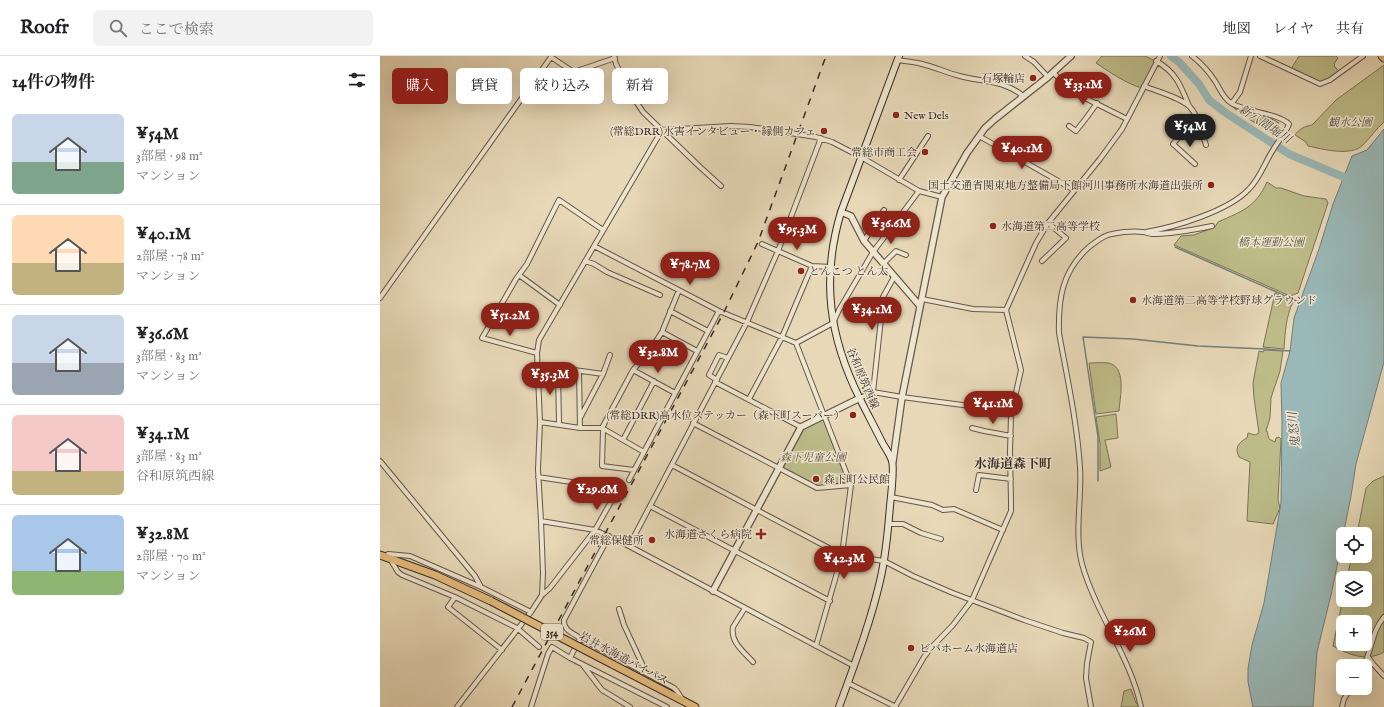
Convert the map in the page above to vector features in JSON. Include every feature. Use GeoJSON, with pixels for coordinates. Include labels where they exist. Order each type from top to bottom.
{"type":"FeatureCollection","features":[{"type":"Feature","properties":{"kind":"highway","name":"岩井水海道バイパス"},"geometry":{"type":"LineString","coordinates":[[380,551],[386,556],[435,575],[491,601],[695,707]]}},
{"type":"Feature","properties":{"kind":"highway","name":"岩井水海道バイパス"},"geometry":{"type":"LineString","coordinates":[[673,696],[690,707]]}},
{"type":"Feature","properties":{"kind":"main road","name":"谷和原筑西線"},"geometry":{"type":"LineString","coordinates":[[893,461],[860,398],[844,363],[833,323],[830,290],[834,239],[861,157],[898,58]]}},
{"type":"Feature","properties":{"kind":"main road"},"geometry":{"type":"LineString","coordinates":[[839,707],[854,666],[880,580],[884,561],[891,497],[893,461]]}},
{"type":"Feature","properties":{"kind":"street"},"geometry":{"type":"LineString","coordinates":[[1025,56],[1034,62],[1048,77]]}},
{"type":"Feature","properties":{"kind":"street"},"geometry":{"type":"LineString","coordinates":[[893,461],[902,397],[942,198],[964,158],[979,136],[995,119],[1048,77],[1071,56]]}},
{"type":"Feature","properties":{"kind":"street"},"geometry":{"type":"LineString","coordinates":[[1141,707],[1131,676],[1114,636],[1093,594],[1082,563],[1078,522],[1080,485],[1078,440],[1059,333],[1058,317],[1061,292],[1067,273],[1085,250],[1095,242],[1112,234],[1143,232],[1160,229],[1191,220],[1232,201],[1250,189],[1272,151],[1289,126],[1287,121],[1232,103],[1221,93],[1215,80],[1192,56]]}},
{"type":"Feature","properties":{"kind":"street"},"geometry":{"type":"LineString","coordinates":[[1232,103],[1240,92],[1251,56]]}},
{"type":"Feature","properties":{"kind":"street"},"geometry":{"type":"LineString","coordinates":[[1260,56],[1320,84],[1330,80],[1364,56]]}},
{"type":"Feature","properties":{"kind":"street"},"geometry":{"type":"LineString","coordinates":[[380,298],[551,57],[572,72],[614,57],[637,105],[721,186]]}},
{"type":"Feature","properties":{"kind":"street"},"geometry":{"type":"LineString","coordinates":[[898,58],[972,79],[998,83],[1011,87],[1023,96]]}},
{"type":"Feature","properties":{"kind":"street"},"geometry":{"type":"LineString","coordinates":[[848,683],[896,707],[924,657],[953,625],[972,600],[1010,511],[1011,415],[1021,370],[1006,310],[1031,252],[1048,223],[1100,159],[1122,129],[1158,59],[1177,78],[1189,107],[1196,117],[1206,145]]}},
{"type":"Feature","properties":{"kind":"street"},"geometry":{"type":"LineString","coordinates":[[1053,72],[1069,90],[1127,119]]}},
{"type":"Feature","properties":{"kind":"street"},"geometry":{"type":"LineString","coordinates":[[1144,86],[1180,100],[1189,107]]}},
{"type":"Feature","properties":{"kind":"street"},"geometry":{"type":"LineString","coordinates":[[1069,126],[1076,130],[1088,117],[1097,103]]}},
{"type":"Feature","properties":{"kind":"street"},"geometry":{"type":"LineString","coordinates":[[1195,164],[1173,144],[1196,117]]}},
{"type":"Feature","properties":{"kind":"street"},"geometry":{"type":"LineString","coordinates":[[662,130],[731,126],[750,127],[821,138],[861,157],[919,191],[942,198]]}},
{"type":"Feature","properties":{"kind":"street"},"geometry":{"type":"LineString","coordinates":[[542,595],[543,573],[538,477],[540,422],[537,353],[539,340],[662,130]]}},
{"type":"Feature","properties":{"kind":"street"},"geometry":{"type":"LineString","coordinates":[[899,180],[928,136]]}},
{"type":"Feature","properties":{"kind":"street"},"geometry":{"type":"LineString","coordinates":[[979,136],[1074,190]]}},
{"type":"Feature","properties":{"kind":"street"},"geometry":{"type":"LineString","coordinates":[[629,546],[747,322],[778,251],[821,138]]}},
{"type":"Feature","properties":{"kind":"street"},"geometry":{"type":"LineString","coordinates":[[796,343],[833,323],[873,252],[919,191]]}},
{"type":"Feature","properties":{"kind":"street"},"geometry":{"type":"LineString","coordinates":[[537,353],[482,338],[526,264],[559,200],[603,230]]}},
{"type":"Feature","properties":{"kind":"street"},"geometry":{"type":"LineString","coordinates":[[864,241],[884,210]]}},
{"type":"Feature","properties":{"kind":"street"},"geometry":{"type":"LineString","coordinates":[[842,212],[851,216],[864,241],[920,306]]}},
{"type":"Feature","properties":{"kind":"street"},"geometry":{"type":"LineString","coordinates":[[1042,261],[1066,238],[1048,223]]}},
{"type":"Feature","properties":{"kind":"street"},"geometry":{"type":"LineString","coordinates":[[1143,232],[1158,234],[1212,226]]}},
{"type":"Feature","properties":{"kind":"street"},"geometry":{"type":"LineString","coordinates":[[762,244],[812,266],[831,267]]}},
{"type":"Feature","properties":{"kind":"street"},"geometry":{"type":"LineString","coordinates":[[594,246],[719,311],[796,343],[851,485],[842,555],[816,646]]}},
{"type":"Feature","properties":{"kind":"street"},"geometry":{"type":"LineString","coordinates":[[883,264],[896,251],[906,255]]}},
{"type":"Feature","properties":{"kind":"street"},"geometry":{"type":"LineString","coordinates":[[585,261],[660,295]]}},
{"type":"Feature","properties":{"kind":"street"},"geometry":{"type":"LineString","coordinates":[[749,399],[782,336],[812,266]]}},
{"type":"Feature","properties":{"kind":"street"},"geometry":{"type":"LineString","coordinates":[[519,275],[560,305]]}},
{"type":"Feature","properties":{"kind":"street"},"geometry":{"type":"LineString","coordinates":[[873,392],[883,301],[894,277]]}},
{"type":"Feature","properties":{"kind":"street"},"geometry":{"type":"LineString","coordinates":[[634,470],[602,466],[602,429],[633,370],[649,352],[662,332],[679,290]]}},
{"type":"Feature","properties":{"kind":"street"},"geometry":{"type":"LineString","coordinates":[[922,299],[972,309],[1006,310]]}},
{"type":"Feature","properties":{"kind":"street"},"geometry":{"type":"LineString","coordinates":[[670,311],[708,331]]}},
{"type":"Feature","properties":{"kind":"street"},"geometry":{"type":"LineString","coordinates":[[629,480],[719,311]]}},
{"type":"Feature","properties":{"kind":"street"},"geometry":{"type":"LineString","coordinates":[[662,332],[697,351]]}},
{"type":"Feature","properties":{"kind":"street"},"geometry":{"type":"LineString","coordinates":[[728,358],[719,354],[709,375],[716,381],[801,427]]}},
{"type":"Feature","properties":{"kind":"street"},"geometry":{"type":"LineString","coordinates":[[580,418],[603,374],[610,355]]}},
{"type":"Feature","properties":{"kind":"street"},"geometry":{"type":"LineString","coordinates":[[538,365],[603,374]]}},
{"type":"Feature","properties":{"kind":"street"},"geometry":{"type":"LineString","coordinates":[[558,368],[559,424]]}},
{"type":"Feature","properties":{"kind":"street"},"geometry":{"type":"LineString","coordinates":[[633,370],[675,393]]}},
{"type":"Feature","properties":{"kind":"street"},"geometry":{"type":"LineString","coordinates":[[579,371],[580,428]]}},
{"type":"Feature","properties":{"kind":"street"},"geometry":{"type":"LineString","coordinates":[[623,440],[654,381]]}},
{"type":"Feature","properties":{"kind":"street"},"geometry":{"type":"LineString","coordinates":[[713,591],[801,427],[873,392],[970,406],[1011,415]]}},
{"type":"Feature","properties":{"kind":"street"},"geometry":{"type":"LineString","coordinates":[[540,422],[580,428],[602,429],[644,452]]}},
{"type":"Feature","properties":{"kind":"street"},"geometry":{"type":"LineString","coordinates":[[694,423],[817,488],[851,485]]}},
{"type":"Feature","properties":{"kind":"street"},"geometry":{"type":"LineString","coordinates":[[972,428],[984,432],[1010,436]]}},
{"type":"Feature","properties":{"kind":"street"},"geometry":{"type":"LineString","coordinates":[[380,461],[475,576],[481,587]]}},
{"type":"Feature","properties":{"kind":"street"},"geometry":{"type":"LineString","coordinates":[[672,465],[842,555],[884,561],[925,582],[1063,634],[1084,638],[1090,642],[1086,678],[1091,707]]}},
{"type":"Feature","properties":{"kind":"street"},"geometry":{"type":"LineString","coordinates":[[976,490],[979,475],[1011,480]]}},
{"type":"Feature","properties":{"kind":"street"},"geometry":{"type":"LineString","coordinates":[[538,477],[578,483]]}},
{"type":"Feature","properties":{"kind":"street"},"geometry":{"type":"LineString","coordinates":[[891,497],[932,505],[943,510],[954,509],[1003,530]]}},
{"type":"Feature","properties":{"kind":"street"},"geometry":{"type":"LineString","coordinates":[[457,707],[502,650],[517,628],[531,612],[542,595],[550,588],[595,530],[612,500]]}},
{"type":"Feature","properties":{"kind":"street"},"geometry":{"type":"LineString","coordinates":[[650,506],[830,601]]}},
{"type":"Feature","properties":{"kind":"street"},"geometry":{"type":"LineString","coordinates":[[541,521],[595,530],[609,536],[854,666]]}},
{"type":"Feature","properties":{"kind":"street"},"geometry":{"type":"LineString","coordinates":[[888,524],[903,524],[921,533],[941,539]]}},
{"type":"Feature","properties":{"kind":"street"},"geometry":{"type":"LineString","coordinates":[[609,536],[564,620],[565,628],[580,638],[674,688],[683,701]]}},
{"type":"Feature","properties":{"kind":"street"},"geometry":{"type":"LineString","coordinates":[[386,556],[410,556],[481,587],[531,612]]}},
{"type":"Feature","properties":{"kind":"street"},"geometry":{"type":"LineString","coordinates":[[386,556],[402,575],[455,597],[517,628],[539,647]]}},
{"type":"Feature","properties":{"kind":"street"},"geometry":{"type":"LineString","coordinates":[[455,597],[448,607],[502,650]]}},
{"type":"Feature","properties":{"kind":"street"},"geometry":{"type":"LineString","coordinates":[[745,608],[733,627],[733,630],[735,642],[753,662]]}},
{"type":"Feature","properties":{"kind":"street"},"geometry":{"type":"LineString","coordinates":[[619,610],[624,625],[644,668],[643,671]]}},
{"type":"Feature","properties":{"kind":"street"},"geometry":{"type":"LineString","coordinates":[[1384,617],[1378,624],[1372,637],[1368,657],[1384,675]]}},
{"type":"Feature","properties":{"kind":"street"},"geometry":{"type":"LineString","coordinates":[[570,658],[580,638]]}},
{"type":"Feature","properties":{"kind":"street"},"geometry":{"type":"LineString","coordinates":[[531,707],[548,654],[552,647],[570,658],[667,707]]}},
{"type":"Feature","properties":{"kind":"street"},"geometry":{"type":"LineString","coordinates":[[581,663],[602,690],[630,707]]}},
{"type":"Feature","properties":{"kind":"street"},"geometry":{"type":"LineString","coordinates":[[1342,707],[1347,695]]}},
{"type":"Feature","properties":{"kind":"green space"},"geometry":{"type":"Polygon","coordinates":[[[1102,56],[1145,56],[1155,61],[1142,88],[1124,81],[1096,63],[1102,56]]]}},
{"type":"Feature","properties":{"kind":"green space"},"geometry":{"type":"Polygon","coordinates":[[[1299,56],[1336,56],[1338,58],[1334,66],[1340,72],[1321,83],[1291,69],[1299,56]]]}},
{"type":"Feature","properties":{"kind":"green space","name":"観水公園"},"geometry":{"type":"Polygon","coordinates":[[[1384,65],[1384,122],[1358,149],[1351,151],[1336,151],[1308,146],[1306,142],[1295,135],[1302,128],[1312,125],[1336,100],[1384,65]]]}},
{"type":"Feature","properties":{"kind":"green space"},"geometry":{"type":"Polygon","coordinates":[[[1229,104],[1279,123],[1273,134],[1244,116],[1229,104]]]}},
{"type":"Feature","properties":{"kind":"green space","name":"橋本運動公園"},"geometry":{"type":"Polygon","coordinates":[[[1267,182],[1276,188],[1281,188],[1304,196],[1326,199],[1328,203],[1298,293],[1290,296],[1174,245],[1181,236],[1194,235],[1215,227],[1218,222],[1247,208],[1258,198],[1267,182]]]}},
{"type":"Feature","properties":{"kind":"green space"},"geometry":{"type":"Polygon","coordinates":[[[1275,293],[1293,302],[1287,319],[1284,349],[1263,347],[1275,293]]]}},
{"type":"Feature","properties":{"kind":"green space"},"geometry":{"type":"Polygon","coordinates":[[[1264,350],[1283,351],[1280,371],[1271,398],[1270,418],[1266,431],[1269,439],[1275,442],[1276,438],[1279,437],[1281,439],[1278,500],[1280,508],[1273,524],[1247,521],[1250,462],[1239,457],[1237,451],[1240,443],[1247,438],[1248,433],[1255,435],[1259,433],[1253,383],[1259,351],[1263,352],[1264,350]]]}},
{"type":"Feature","properties":{"kind":"green space"},"geometry":{"type":"Polygon","coordinates":[[[1089,363],[1108,363],[1114,365],[1118,370],[1121,383],[1119,411],[1096,414],[1089,363]]]}},
{"type":"Feature","properties":{"kind":"green space"},"geometry":{"type":"Polygon","coordinates":[[[1116,414],[1118,438],[1105,440],[1111,467],[1100,471],[1100,444],[1096,417],[1116,414]]]}},
{"type":"Feature","properties":{"kind":"green space","name":"森下児童公園"},"geometry":{"type":"Polygon","coordinates":[[[823,419],[847,482],[818,486],[782,467],[802,429],[823,419]]]}},
{"type":"Feature","properties":{"kind":"green space"},"geometry":{"type":"Polygon","coordinates":[[[1384,476],[1384,652],[1371,657],[1358,656],[1344,651],[1372,651],[1372,615],[1339,615],[1341,607],[1372,607],[1372,571],[1349,571],[1350,563],[1372,563],[1372,527],[1358,527],[1366,488],[1373,481],[1384,476]]]}},
{"type":"Feature","properties":{"kind":"green space"},"geometry":{"type":"Polygon","coordinates":[[[1336,632],[1336,647],[1333,646],[1336,632]]]}},
{"type":"Feature","properties":{"kind":"green space"},"geometry":{"type":"Polygon","coordinates":[[[1131,689],[1136,703],[1143,707],[1121,707],[1124,691],[1131,689]]]}},
{"type":"Feature","properties":{"kind":"water","name":"鬼怒川"},"geometry":{"type":"Polygon","coordinates":[[[1384,129],[1384,362],[1356,464],[1345,527],[1336,527],[1336,563],[1338,563],[1317,652],[1313,707],[1253,707],[1248,682],[1248,669],[1252,645],[1264,603],[1281,503],[1281,383],[1290,351],[1294,318],[1319,249],[1333,204],[1352,156],[1367,150],[1384,129]]]}},
{"type":"Feature","properties":{"kind":"waterway","name":"新八間堀川"},"geometry":{"type":"LineString","coordinates":[[1171,56],[1179,62],[1199,84],[1209,100],[1226,113],[1289,154],[1353,181]]}},
{"type":"Feature","properties":{"kind":"waterway"},"geometry":{"type":"LineString","coordinates":[[1175,247],[1299,302]]}},
{"type":"Feature","properties":{"kind":"waterway"},"geometry":{"type":"LineString","coordinates":[[1098,481],[1098,437],[1083,337],[1133,339],[1198,346],[1290,351]]}},
{"type":"Feature","properties":{"kind":"railway"},"geometry":{"type":"LineString","coordinates":[[512,707],[724,312],[758,242],[826,56]]}},
{"type":"Feature","properties":{"kind":"place","name":"石塚輪店"},"geometry":{"type":"Point","coordinates":[1033,78]}},
{"type":"Feature","properties":{"kind":"place","name":"New Dels"},"geometry":{"type":"Point","coordinates":[896,115]}},
{"type":"Feature","properties":{"kind":"place","name":"(常総DRR)水害インタビュー・縁側カフェ"},"geometry":{"type":"Point","coordinates":[824,131]}},
{"type":"Feature","properties":{"kind":"place","name":"常総市商工会"},"geometry":{"type":"Point","coordinates":[925,152]}},
{"type":"Feature","properties":{"kind":"place","name":"国土交通省関東地方整備局下館河川事務所水海道出張所"},"geometry":{"type":"Point","coordinates":[1211,185]}},
{"type":"Feature","properties":{"kind":"place","name":"水海道第二高等学校"},"geometry":{"type":"Point","coordinates":[993,226]}},
{"type":"Feature","properties":{"kind":"place","name":"とんこつ とん太"},"geometry":{"type":"Point","coordinates":[801,271]}},
{"type":"Feature","properties":{"kind":"place","name":"水海道第二高等学校野球グラウンド"},"geometry":{"type":"Point","coordinates":[1133,300]}},
{"type":"Feature","properties":{"kind":"place","name":"(常総DRR)高水位ステッカー（森下町スーパー）"},"geometry":{"type":"Point","coordinates":[853,415]}},
{"type":"Feature","properties":{"kind":"place","name":"森下町公民館"},"geometry":{"type":"Point","coordinates":[816,479]}},
{"type":"Feature","properties":{"kind":"place","name":"水海道さくら病院"},"geometry":{"type":"Point","coordinates":[761,534]}},
{"type":"Feature","properties":{"kind":"place","name":"常総保健所"},"geometry":{"type":"Point","coordinates":[652,540]}},
{"type":"Feature","properties":{"kind":"place","name":"ビバホーム水海道店"},"geometry":{"type":"Point","coordinates":[911,648]}},
{"type":"Feature","properties":{"kind":"district","name":"水海道森下町"},"geometry":{"type":"Point","coordinates":[1013,463]}}]}
